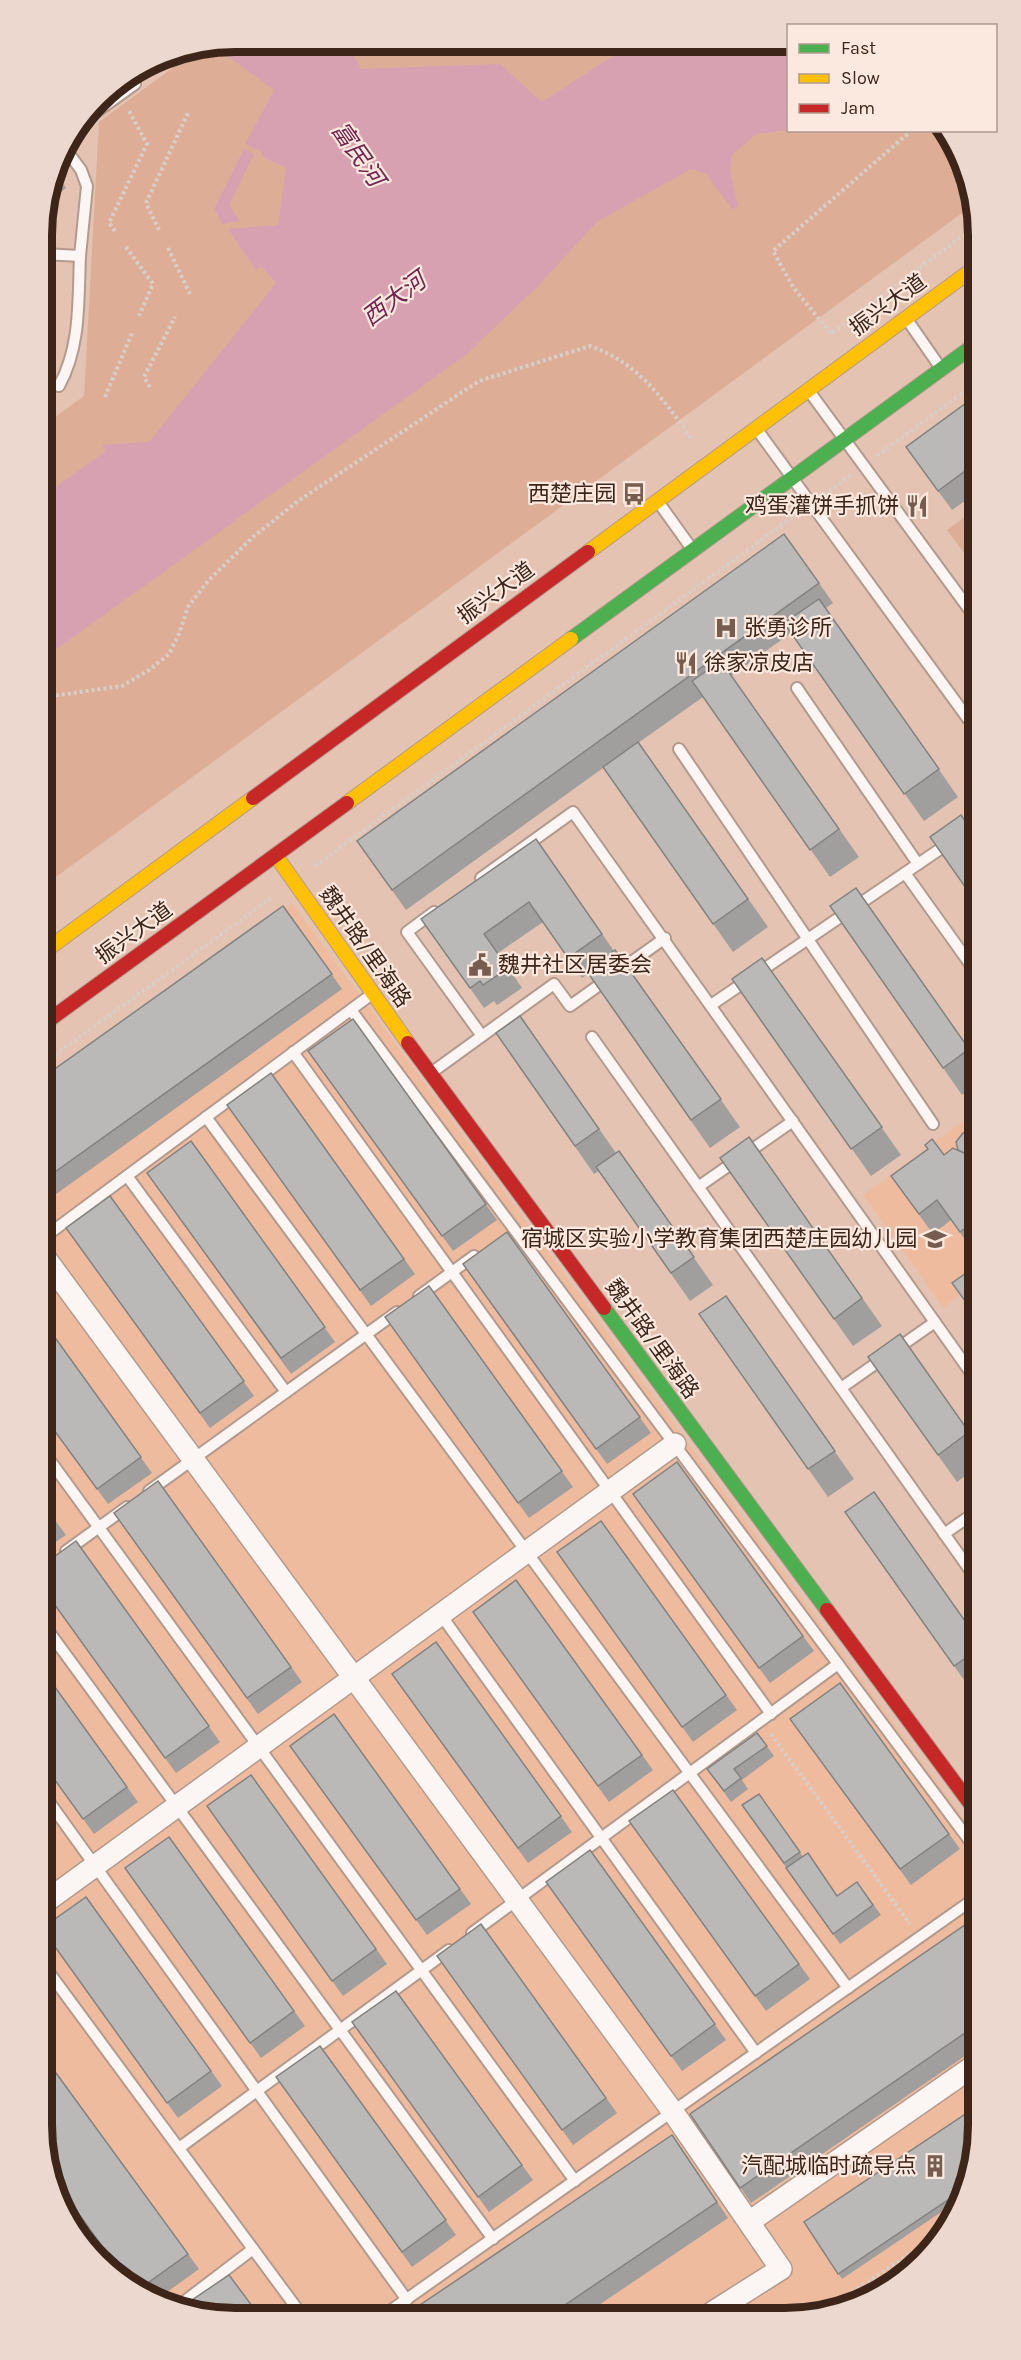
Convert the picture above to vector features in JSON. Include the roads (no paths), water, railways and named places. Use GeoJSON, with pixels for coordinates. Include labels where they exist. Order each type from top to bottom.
{"type":"FeatureCollection","features":[{"type":"Feature","properties":{"kind":"main road","name":"振兴大道"},"geometry":{"type":"LineString","coordinates":[[53,945],[968,273]]}},
{"type":"Feature","properties":{"kind":"main road","name":"振兴大道"},"geometry":{"type":"LineString","coordinates":[[53,1018],[968,350]]}},
{"type":"Feature","properties":{"kind":"main road","name":"魏井路/里海路"},"geometry":{"type":"LineString","coordinates":[[276,856],[372,994],[968,1800]]}},
{"type":"Feature","properties":{"kind":"street"},"geometry":{"type":"LineString","coordinates":[[52,1268],[673,2112],[781,2269],[721,2307]]}},
{"type":"Feature","properties":{"kind":"street"},"geometry":{"type":"LineString","coordinates":[[52,1897],[675,1444]]}},
{"type":"Feature","properties":{"kind":"street"},"geometry":{"type":"LineString","coordinates":[[749,2222],[968,2070]]}},
{"type":"Feature","properties":{"kind":"lane"},"geometry":{"type":"LineString","coordinates":[[113,100],[134,83]]}},
{"type":"Feature","properties":{"kind":"lane"},"geometry":{"type":"LineString","coordinates":[[59,386],[70,366],[74,349],[87,186],[81,170],[71,156]]}},
{"type":"Feature","properties":{"kind":"lane"},"geometry":{"type":"LineString","coordinates":[[53,255],[80,256]]}},
{"type":"Feature","properties":{"kind":"lane"},"geometry":{"type":"LineString","coordinates":[[906,318],[941,369]]}},
{"type":"Feature","properties":{"kind":"lane"},"geometry":{"type":"LineString","coordinates":[[808,390],[968,608]]}},
{"type":"Feature","properties":{"kind":"lane"},"geometry":{"type":"LineString","coordinates":[[756,428],[968,719]]}},
{"type":"Feature","properties":{"kind":"lane"},"geometry":{"type":"LineString","coordinates":[[657,501],[693,551]]}},
{"type":"Feature","properties":{"kind":"lane"},"geometry":{"type":"LineString","coordinates":[[798,688],[918,864]]}},
{"type":"Feature","properties":{"kind":"lane"},"geometry":{"type":"LineString","coordinates":[[679,749],[933,1124]]}},
{"type":"Feature","properties":{"kind":"lane"},"geometry":{"type":"LineString","coordinates":[[471,885],[573,812],[665,938],[968,1369]]}},
{"type":"Feature","properties":{"kind":"lane"},"geometry":{"type":"LineString","coordinates":[[711,1005],[968,831]]}},
{"type":"Feature","properties":{"kind":"lane"},"geometry":{"type":"LineString","coordinates":[[905,873],[968,961]]}},
{"type":"Feature","properties":{"kind":"lane"},"geometry":{"type":"LineString","coordinates":[[443,905],[406,932],[482,1036]]}},
{"type":"Feature","properties":{"kind":"lane"},"geometry":{"type":"LineString","coordinates":[[430,1073],[554,984],[570,1006],[665,938]]}},
{"type":"Feature","properties":{"kind":"lane"},"geometry":{"type":"LineString","coordinates":[[52,1231],[372,994]]}},
{"type":"Feature","properties":{"kind":"lane"},"geometry":{"type":"LineString","coordinates":[[351,1010],[509,1231],[675,1444],[968,1839]]}},
{"type":"Feature","properties":{"kind":"lane"},"geometry":{"type":"LineString","coordinates":[[592,1037],[968,1567]]}},
{"type":"Feature","properties":{"kind":"lane"},"geometry":{"type":"LineString","coordinates":[[293,1052],[771,1714]]}},
{"type":"Feature","properties":{"kind":"lane"},"geometry":{"type":"LineString","coordinates":[[206,1117],[848,1988]]}},
{"type":"Feature","properties":{"kind":"lane"},"geometry":{"type":"LineString","coordinates":[[698,1187],[793,1120]]}},
{"type":"Feature","properties":{"kind":"lane"},"geometry":{"type":"LineString","coordinates":[[127,1176],[286,1392]]}},
{"type":"Feature","properties":{"kind":"lane"},"geometry":{"type":"LineString","coordinates":[[414,1300],[487,1247]]}},
{"type":"Feature","properties":{"kind":"lane"},"geometry":{"type":"LineString","coordinates":[[55,1559],[404,1307]]}},
{"type":"Feature","properties":{"kind":"lane"},"geometry":{"type":"LineString","coordinates":[[841,1388],[935,1322]]}},
{"type":"Feature","properties":{"kind":"lane"},"geometry":{"type":"LineString","coordinates":[[52,1464],[575,2181]]}},
{"type":"Feature","properties":{"kind":"lane"},"geometry":{"type":"LineString","coordinates":[[944,1534],[968,1518]]}},
{"type":"Feature","properties":{"kind":"lane"},"geometry":{"type":"LineString","coordinates":[[441,1615],[756,2053]]}},
{"type":"Feature","properties":{"kind":"lane"},"geometry":{"type":"LineString","coordinates":[[52,1636],[493,2239]]}},
{"type":"Feature","properties":{"kind":"lane"},"geometry":{"type":"LineString","coordinates":[[179,2148],[838,1664]]}},
{"type":"Feature","properties":{"kind":"lane"},"geometry":{"type":"LineString","coordinates":[[52,1806],[407,2300]]}},
{"type":"Feature","properties":{"kind":"lane"},"geometry":{"type":"LineString","coordinates":[[396,2307],[968,1903]]}},
{"type":"Feature","properties":{"kind":"lane"},"geometry":{"type":"LineString","coordinates":[[52,1977],[296,2307]]}},
{"type":"Feature","properties":{"kind":"lane"},"geometry":{"type":"LineString","coordinates":[[186,2300],[253,2249]]}},
{"type":"Feature","properties":{"kind":"water"},"geometry":{"type":"Polygon","coordinates":[[[618,52],[662,52],[669,55],[673,52],[787,52],[787,130],[756,134],[732,155],[730,171],[738,206],[733,210],[706,174],[691,169],[597,222],[537,287],[467,354],[53,652],[53,489],[106,451],[102,445],[149,442],[276,283],[262,267],[256,270],[228,229],[278,225],[286,168],[263,157],[261,152],[245,144],[274,90],[226,55],[227,53],[352,53],[361,69],[500,64],[542,102],[618,52]]]}},
{"type":"Feature","properties":{"kind":"water"},"geometry":{"type":"Polygon","coordinates":[[[244,149],[254,154],[229,205],[240,221],[223,224],[214,209],[244,149]]]}},
{"type":"Feature","properties":{"kind":"place","name":"西楚庄园"},"geometry":{"type":"Point","coordinates":[634,494]}},
{"type":"Feature","properties":{"kind":"place","name":"鸡蛋灌饼手抓饼"},"geometry":{"type":"Point","coordinates":[917,506]}},
{"type":"Feature","properties":{"kind":"place","name":"张勇诊所"},"geometry":{"type":"Point","coordinates":[726,628]}},
{"type":"Feature","properties":{"kind":"place","name":"徐家凉皮店"},"geometry":{"type":"Point","coordinates":[686,663]}},
{"type":"Feature","properties":{"kind":"place","name":"魏井社区居委会"},"geometry":{"type":"Point","coordinates":[480,965]}},
{"type":"Feature","properties":{"kind":"place","name":"宿城区实验小学教育集团西楚庄园幼儿园"},"geometry":{"type":"Point","coordinates":[935,1239]}},
{"type":"Feature","properties":{"kind":"place","name":"汽配城临时疏导点"},"geometry":{"type":"Point","coordinates":[935,2166]}},
{"type":"Feature","properties":{"kind":"water label","name":"富民河"},"geometry":{"type":"Point","coordinates":[358,154]}},
{"type":"Feature","properties":{"kind":"water label","name":"西大河"},"geometry":{"type":"Point","coordinates":[394,299]}}]}
